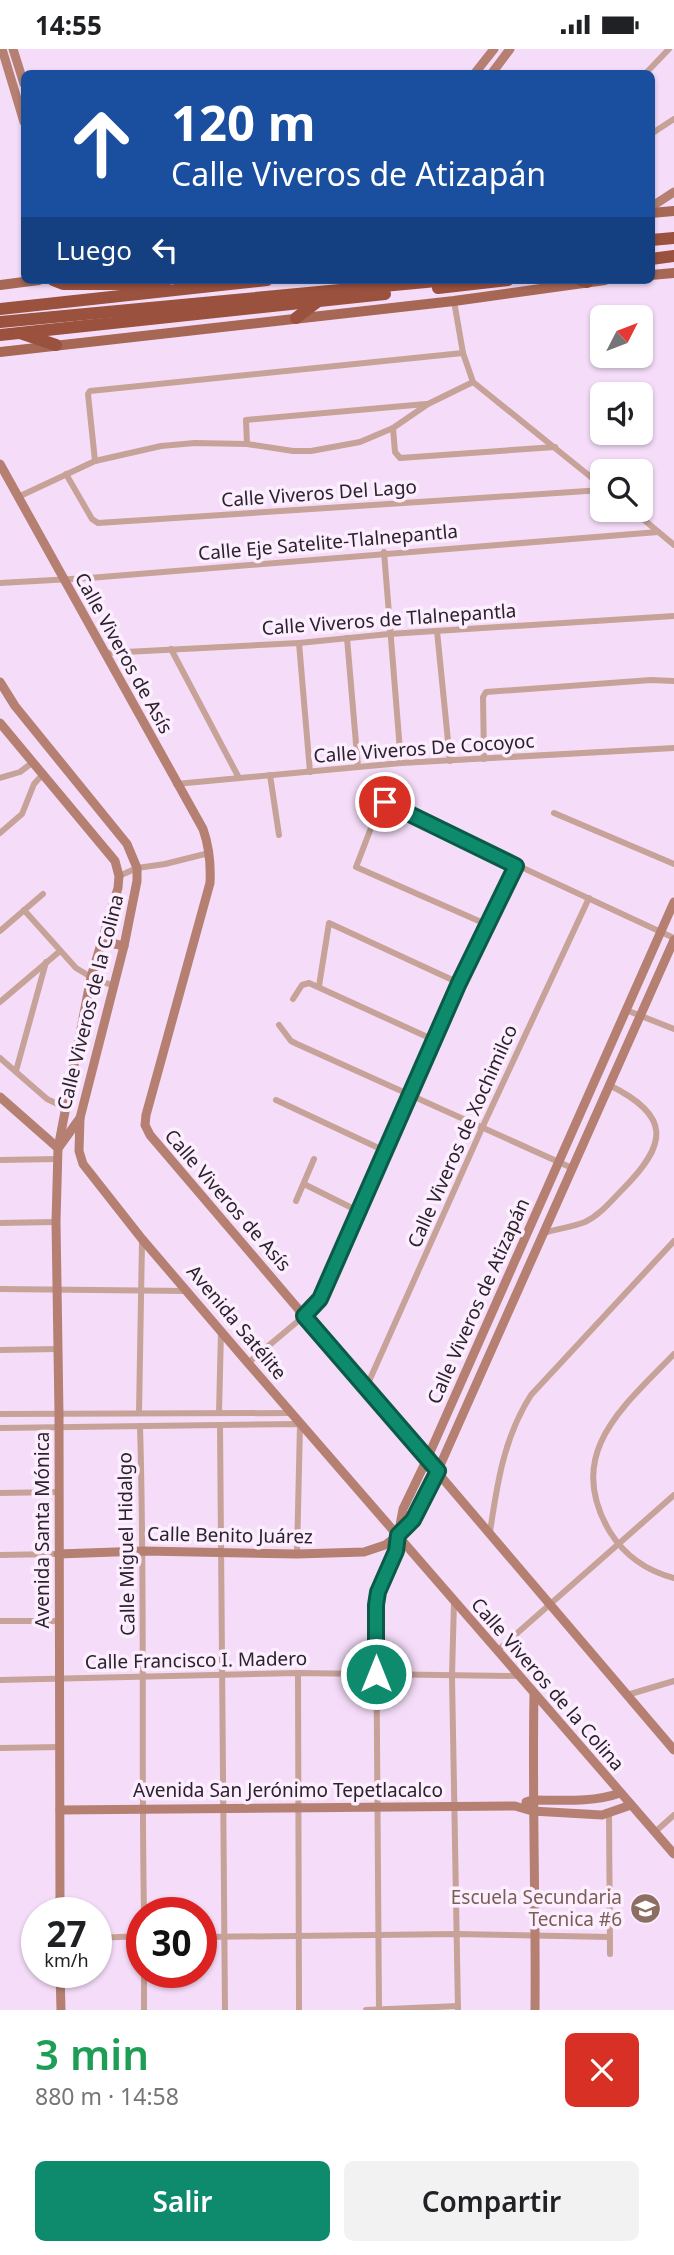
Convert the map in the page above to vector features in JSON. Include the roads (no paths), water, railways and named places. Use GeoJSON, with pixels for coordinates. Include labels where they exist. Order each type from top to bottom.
{"type":"FeatureCollection","features":[{"type":"Feature","properties":{"kind":"highway"},"geometry":{"type":"LineString","coordinates":[[655,240],[674,238]]}},
{"type":"Feature","properties":{"kind":"highway"},"geometry":{"type":"LineString","coordinates":[[655,261],[674,259]]}},
{"type":"Feature","properties":{"kind":"highway"},"geometry":{"type":"LineString","coordinates":[[63,284],[154,284],[171,290]]}},
{"type":"Feature","properties":{"kind":"highway"},"geometry":{"type":"LineString","coordinates":[[0,309],[229,284]]}},
{"type":"Feature","properties":{"kind":"highway"},"geometry":{"type":"LineString","coordinates":[[0,324],[405,284]]}},
{"type":"Feature","properties":{"kind":"highway"},"geometry":{"type":"LineString","coordinates":[[0,335],[471,284]]}},
{"type":"Feature","properties":{"kind":"highway"},"geometry":{"type":"LineString","coordinates":[[296,318],[331,291]]}},
{"type":"Feature","properties":{"kind":"highway"},"geometry":{"type":"LineString","coordinates":[[0,324],[56,345]]}},
{"type":"Feature","properties":{"kind":"main road"},"geometry":{"type":"LineString","coordinates":[[655,213],[674,211]]}},
{"type":"Feature","properties":{"kind":"main road"},"geometry":{"type":"LineString","coordinates":[[655,275],[674,273]]}},
{"type":"Feature","properties":{"kind":"main road"},"geometry":{"type":"LineString","coordinates":[[0,285],[21,282]]}},
{"type":"Feature","properties":{"kind":"main road"},"geometry":{"type":"LineString","coordinates":[[0,352],[454,301],[564,284]]}},
{"type":"Feature","properties":{"kind":"street"},"geometry":{"type":"LineString","coordinates":[[2,49],[21,102]]}},
{"type":"Feature","properties":{"kind":"street"},"geometry":{"type":"LineString","coordinates":[[13,49],[21,74]]}},
{"type":"Feature","properties":{"kind":"street"},"geometry":{"type":"LineString","coordinates":[[477,70],[494,49]]}},
{"type":"Feature","properties":{"kind":"street"},"geometry":{"type":"LineString","coordinates":[[494,70],[510,49]]}},
{"type":"Feature","properties":{"kind":"street"},"geometry":{"type":"LineString","coordinates":[[649,70],[669,49]]}},
{"type":"Feature","properties":{"kind":"street"},"geometry":{"type":"LineString","coordinates":[[655,131],[674,119]]}},
{"type":"Feature","properties":{"kind":"street"},"geometry":{"type":"LineString","coordinates":[[655,204],[674,192]]}},
{"type":"Feature","properties":{"kind":"street"},"geometry":{"type":"LineString","coordinates":[[454,301],[463,353],[473,382],[590,478]]}},
{"type":"Feature","properties":{"kind":"street"},"geometry":{"type":"LineString","coordinates":[[95,461],[88,394],[90,391],[463,353]]}},
{"type":"Feature","properties":{"kind":"street"},"geometry":{"type":"LineString","coordinates":[[18,497],[95,461],[161,446],[195,443],[247,444],[293,451],[326,450],[360,442],[393,428],[428,404],[473,382]]}},
{"type":"Feature","properties":{"kind":"street"},"geometry":{"type":"LineString","coordinates":[[247,444],[246,420],[428,404]]}},
{"type":"Feature","properties":{"kind":"street"},"geometry":{"type":"LineString","coordinates":[[393,428],[395,452],[400,457],[555,447]]}},
{"type":"Feature","properties":{"kind":"street","name":"Calle Viveros de Asís"},"geometry":{"type":"LineString","coordinates":[[0,464],[203,829],[209,853],[210,883],[145,1125],[150,1135],[674,1750]]}},
{"type":"Feature","properties":{"kind":"street","name":"Calle Viveros Del Lago"},"geometry":{"type":"LineString","coordinates":[[66,474],[97,523],[590,489]]}},
{"type":"Feature","properties":{"kind":"street"},"geometry":{"type":"LineString","coordinates":[[647,522],[674,544]]}},
{"type":"Feature","properties":{"kind":"street","name":"Calle Eje Satelite-Tlalnepantla"},"geometry":{"type":"LineString","coordinates":[[0,583],[103,577],[658,531]]}},
{"type":"Feature","properties":{"kind":"street"},"geometry":{"type":"LineString","coordinates":[[384,552],[401,763]]}},
{"type":"Feature","properties":{"kind":"street","name":"Calle Viveros de Tlalnepantla"},"geometry":{"type":"LineString","coordinates":[[106,653],[299,643],[389,634],[674,616]]}},
{"type":"Feature","properties":{"kind":"street"},"geometry":{"type":"LineString","coordinates":[[438,631],[450,761]]}},
{"type":"Feature","properties":{"kind":"street"},"geometry":{"type":"LineString","coordinates":[[347,638],[358,767]]}},
{"type":"Feature","properties":{"kind":"street"},"geometry":{"type":"LineString","coordinates":[[299,643],[310,772]]}},
{"type":"Feature","properties":{"kind":"street"},"geometry":{"type":"LineString","coordinates":[[171,649],[239,778]]}},
{"type":"Feature","properties":{"kind":"street"},"geometry":{"type":"LineString","coordinates":[[484,759],[483,697],[486,692],[674,681]]}},
{"type":"Feature","properties":{"kind":"street"},"geometry":{"type":"LineString","coordinates":[[0,682],[15,706],[127,844],[136,868]]}},
{"type":"Feature","properties":{"kind":"street","name":"Calle Viveros de la Colina"},"geometry":{"type":"LineString","coordinates":[[0,723],[115,861],[119,876],[118,888],[91,977],[58,1148]]}},
{"type":"Feature","properties":{"kind":"street","name":"Calle Viveros De Cocoyoc"},"geometry":{"type":"LineString","coordinates":[[176,784],[401,763],[674,748]]}},
{"type":"Feature","properties":{"kind":"street"},"geometry":{"type":"LineString","coordinates":[[0,778],[20,772],[33,762]]}},
{"type":"Feature","properties":{"kind":"street"},"geometry":{"type":"LineString","coordinates":[[0,833],[22,814],[34,784],[43,774]]}},
{"type":"Feature","properties":{"kind":"street"},"geometry":{"type":"LineString","coordinates":[[270,775],[279,835]]}},
{"type":"Feature","properties":{"kind":"street"},"geometry":{"type":"LineString","coordinates":[[488,925],[356,867],[381,802],[674,939]]}},
{"type":"Feature","properties":{"kind":"street"},"geometry":{"type":"LineString","coordinates":[[82,820],[96,807]]}},
{"type":"Feature","properties":{"kind":"street"},"geometry":{"type":"LineString","coordinates":[[554,813],[674,864]]}},
{"type":"Feature","properties":{"kind":"street"},"geometry":{"type":"LineString","coordinates":[[119,876],[136,868],[209,853]]}},
{"type":"Feature","properties":{"kind":"street"},"geometry":{"type":"LineString","coordinates":[[248,1363],[320,1299],[459,983],[516,866]]}},
{"type":"Feature","properties":{"kind":"street","name":"Calle Viveros de la Colina"},"geometry":{"type":"LineString","coordinates":[[58,1148],[80,1118],[124,946],[135,895],[136,868]]}},
{"type":"Feature","properties":{"kind":"street"},"geometry":{"type":"LineString","coordinates":[[0,931],[43,894]]}},
{"type":"Feature","properties":{"kind":"street","name":"Calle Viveros de Xochimilco"},"geometry":{"type":"LineString","coordinates":[[366,1388],[482,1128],[589,898]]}},
{"type":"Feature","properties":{"kind":"street","name":"Calle Viveros de Atizapán"},"geometry":{"type":"LineString","coordinates":[[398,1535],[403,1509],[674,902]]}},
{"type":"Feature","properties":{"kind":"street"},"geometry":{"type":"LineString","coordinates":[[24,910],[76,968],[114,986]]}},
{"type":"Feature","properties":{"kind":"street"},"geometry":{"type":"LineString","coordinates":[[319,986],[329,923],[459,983]]}},
{"type":"Feature","properties":{"kind":"street","name":"Calle Viveros de Atizapán"},"geometry":{"type":"LineString","coordinates":[[398,1535],[413,1520],[438,1471],[674,939]]}},
{"type":"Feature","properties":{"kind":"street"},"geometry":{"type":"LineString","coordinates":[[102,941],[124,946]]}},
{"type":"Feature","properties":{"kind":"street"},"geometry":{"type":"LineString","coordinates":[[0,1002],[60,951]]}},
{"type":"Feature","properties":{"kind":"street"},"geometry":{"type":"LineString","coordinates":[[16,1071],[46,962]]}},
{"type":"Feature","properties":{"kind":"street"},"geometry":{"type":"LineString","coordinates":[[293,999],[302,985],[309,983],[434,1040]]}},
{"type":"Feature","properties":{"kind":"street"},"geometry":{"type":"LineString","coordinates":[[626,1010],[674,1029]]}},
{"type":"Feature","properties":{"kind":"street"},"geometry":{"type":"LineString","coordinates":[[279,1025],[291,1041],[297,1044],[572,1168]]}},
{"type":"Feature","properties":{"kind":"street"},"geometry":{"type":"LineString","coordinates":[[0,1058],[47,1099],[80,1118]]}},
{"type":"Feature","properties":{"kind":"street"},"geometry":{"type":"LineString","coordinates":[[543,1233],[585,1222],[598,1214],[636,1176],[648,1161],[658,1141],[655,1123],[647,1109],[631,1096],[609,1085]]}},
{"type":"Feature","properties":{"kind":"street"},"geometry":{"type":"LineString","coordinates":[[0,1097],[58,1148]]}},
{"type":"Feature","properties":{"kind":"street"},"geometry":{"type":"LineString","coordinates":[[276,1100],[385,1151]]}},
{"type":"Feature","properties":{"kind":"street","name":"Avenida Satélite"},"geometry":{"type":"LineString","coordinates":[[80,1118],[78,1143],[83,1164],[142,1239],[398,1535]]}},
{"type":"Feature","properties":{"kind":"street","name":"Avenida Santa Mónica"},"geometry":{"type":"LineString","coordinates":[[58,1148],[56,1222],[60,1414],[60,1897]]}},
{"type":"Feature","properties":{"kind":"street"},"geometry":{"type":"LineString","coordinates":[[0,1160],[58,1159]]}},
{"type":"Feature","properties":{"kind":"street"},"geometry":{"type":"LineString","coordinates":[[296,1201],[314,1159]]}},
{"type":"Feature","properties":{"kind":"street"},"geometry":{"type":"LineString","coordinates":[[304,1184],[358,1211]]}},
{"type":"Feature","properties":{"kind":"street"},"geometry":{"type":"LineString","coordinates":[[0,1223],[56,1222]]}},
{"type":"Feature","properties":{"kind":"street"},"geometry":{"type":"LineString","coordinates":[[139,1413],[142,1239]]}},
{"type":"Feature","properties":{"kind":"street"},"geometry":{"type":"LineString","coordinates":[[490,1532],[499,1473],[517,1417],[531,1395],[674,1241]]}},
{"type":"Feature","properties":{"kind":"street"},"geometry":{"type":"LineString","coordinates":[[0,1289],[187,1291]]}},
{"type":"Feature","properties":{"kind":"street"},"geometry":{"type":"LineString","coordinates":[[219,1413],[221,1331]]}},
{"type":"Feature","properties":{"kind":"street"},"geometry":{"type":"LineString","coordinates":[[0,1350],[58,1349]]}},
{"type":"Feature","properties":{"kind":"street"},"geometry":{"type":"LineString","coordinates":[[674,1354],[611,1423],[597,1450],[593,1472],[598,1513],[618,1545],[638,1563],[674,1578]]}},
{"type":"Feature","properties":{"kind":"street"},"geometry":{"type":"LineString","coordinates":[[0,1414],[291,1413]]}},
{"type":"Feature","properties":{"kind":"street"},"geometry":{"type":"LineString","coordinates":[[0,1428],[300,1424],[298,1555]]}},
{"type":"Feature","properties":{"kind":"street"},"geometry":{"type":"LineString","coordinates":[[220,1425],[225,2010]]}},
{"type":"Feature","properties":{"kind":"street","name":"Calle Miguel Hidalgo"},"geometry":{"type":"LineString","coordinates":[[140,1426],[144,1551],[144,1897]]}},
{"type":"Feature","properties":{"kind":"street"},"geometry":{"type":"LineString","coordinates":[[0,1493],[60,1492]]}},
{"type":"Feature","properties":{"kind":"street"},"geometry":{"type":"LineString","coordinates":[[497,1651],[674,1495]]}},
{"type":"Feature","properties":{"kind":"street"},"geometry":{"type":"LineString","coordinates":[[379,2010],[376,1605],[383,1577],[396,1551],[398,1535]]}},
{"type":"Feature","properties":{"kind":"street","name":"Calle Viveros de la Colina"},"geometry":{"type":"LineString","coordinates":[[398,1535],[674,1853]]}},
{"type":"Feature","properties":{"kind":"street","name":"Calle Benito Juárez"},"geometry":{"type":"LineString","coordinates":[[58,1554],[144,1551],[298,1555],[364,1552],[385,1545],[398,1535]]}},
{"type":"Feature","properties":{"kind":"street"},"geometry":{"type":"LineString","coordinates":[[0,1555],[58,1554]]}},
{"type":"Feature","properties":{"kind":"street"},"geometry":{"type":"LineString","coordinates":[[366,2010],[458,2008],[452,1676],[454,1601]]}},
{"type":"Feature","properties":{"kind":"street"},"geometry":{"type":"LineString","coordinates":[[0,1621],[59,1621]]}},
{"type":"Feature","properties":{"kind":"street"},"geometry":{"type":"LineString","coordinates":[[298,1673],[299,2010]]}},
{"type":"Feature","properties":{"kind":"street","name":"Calle Francisco I. Madero"},"geometry":{"type":"LineString","coordinates":[[0,1680],[298,1673],[519,1676]]}},
{"type":"Feature","properties":{"kind":"street"},"geometry":{"type":"LineString","coordinates":[[626,1695],[674,1681]]}},
{"type":"Feature","properties":{"kind":"street"},"geometry":{"type":"LineString","coordinates":[[534,1694],[532,1805],[535,2010]]}},
{"type":"Feature","properties":{"kind":"street"},"geometry":{"type":"LineString","coordinates":[[0,1748],[60,1747]]}},
{"type":"Feature","properties":{"kind":"street","name":"Avenida San Jerónimo Tepetlacalco"},"geometry":{"type":"LineString","coordinates":[[60,1810],[515,1806],[606,1798],[620,1793]]}},
{"type":"Feature","properties":{"kind":"street","name":"Avenida San Jerónimo Tepetlacalco"},"geometry":{"type":"LineString","coordinates":[[532,1805],[609,1813],[631,1805]]}},
{"type":"Feature","properties":{"kind":"street"},"geometry":{"type":"LineString","coordinates":[[609,1813],[610,1954]]}},
{"type":"Feature","properties":{"kind":"street"},"geometry":{"type":"LineString","coordinates":[[655,1832],[674,1815]]}},
{"type":"Feature","properties":{"kind":"street"},"geometry":{"type":"LineString","coordinates":[[217,1937],[457,1934],[610,1937]]}},
{"type":"Feature","properties":{"kind":"street"},"geometry":{"type":"LineString","coordinates":[[61,1988],[61,2010]]}},
{"type":"Feature","properties":{"kind":"street"},"geometry":{"type":"LineString","coordinates":[[144,1988],[144,2010]]}},
{"type":"Feature","properties":{"kind":"place","name":"Escuela Secundaria Tecnica #6"},"geometry":{"type":"Point","coordinates":[645,1908]}}]}
